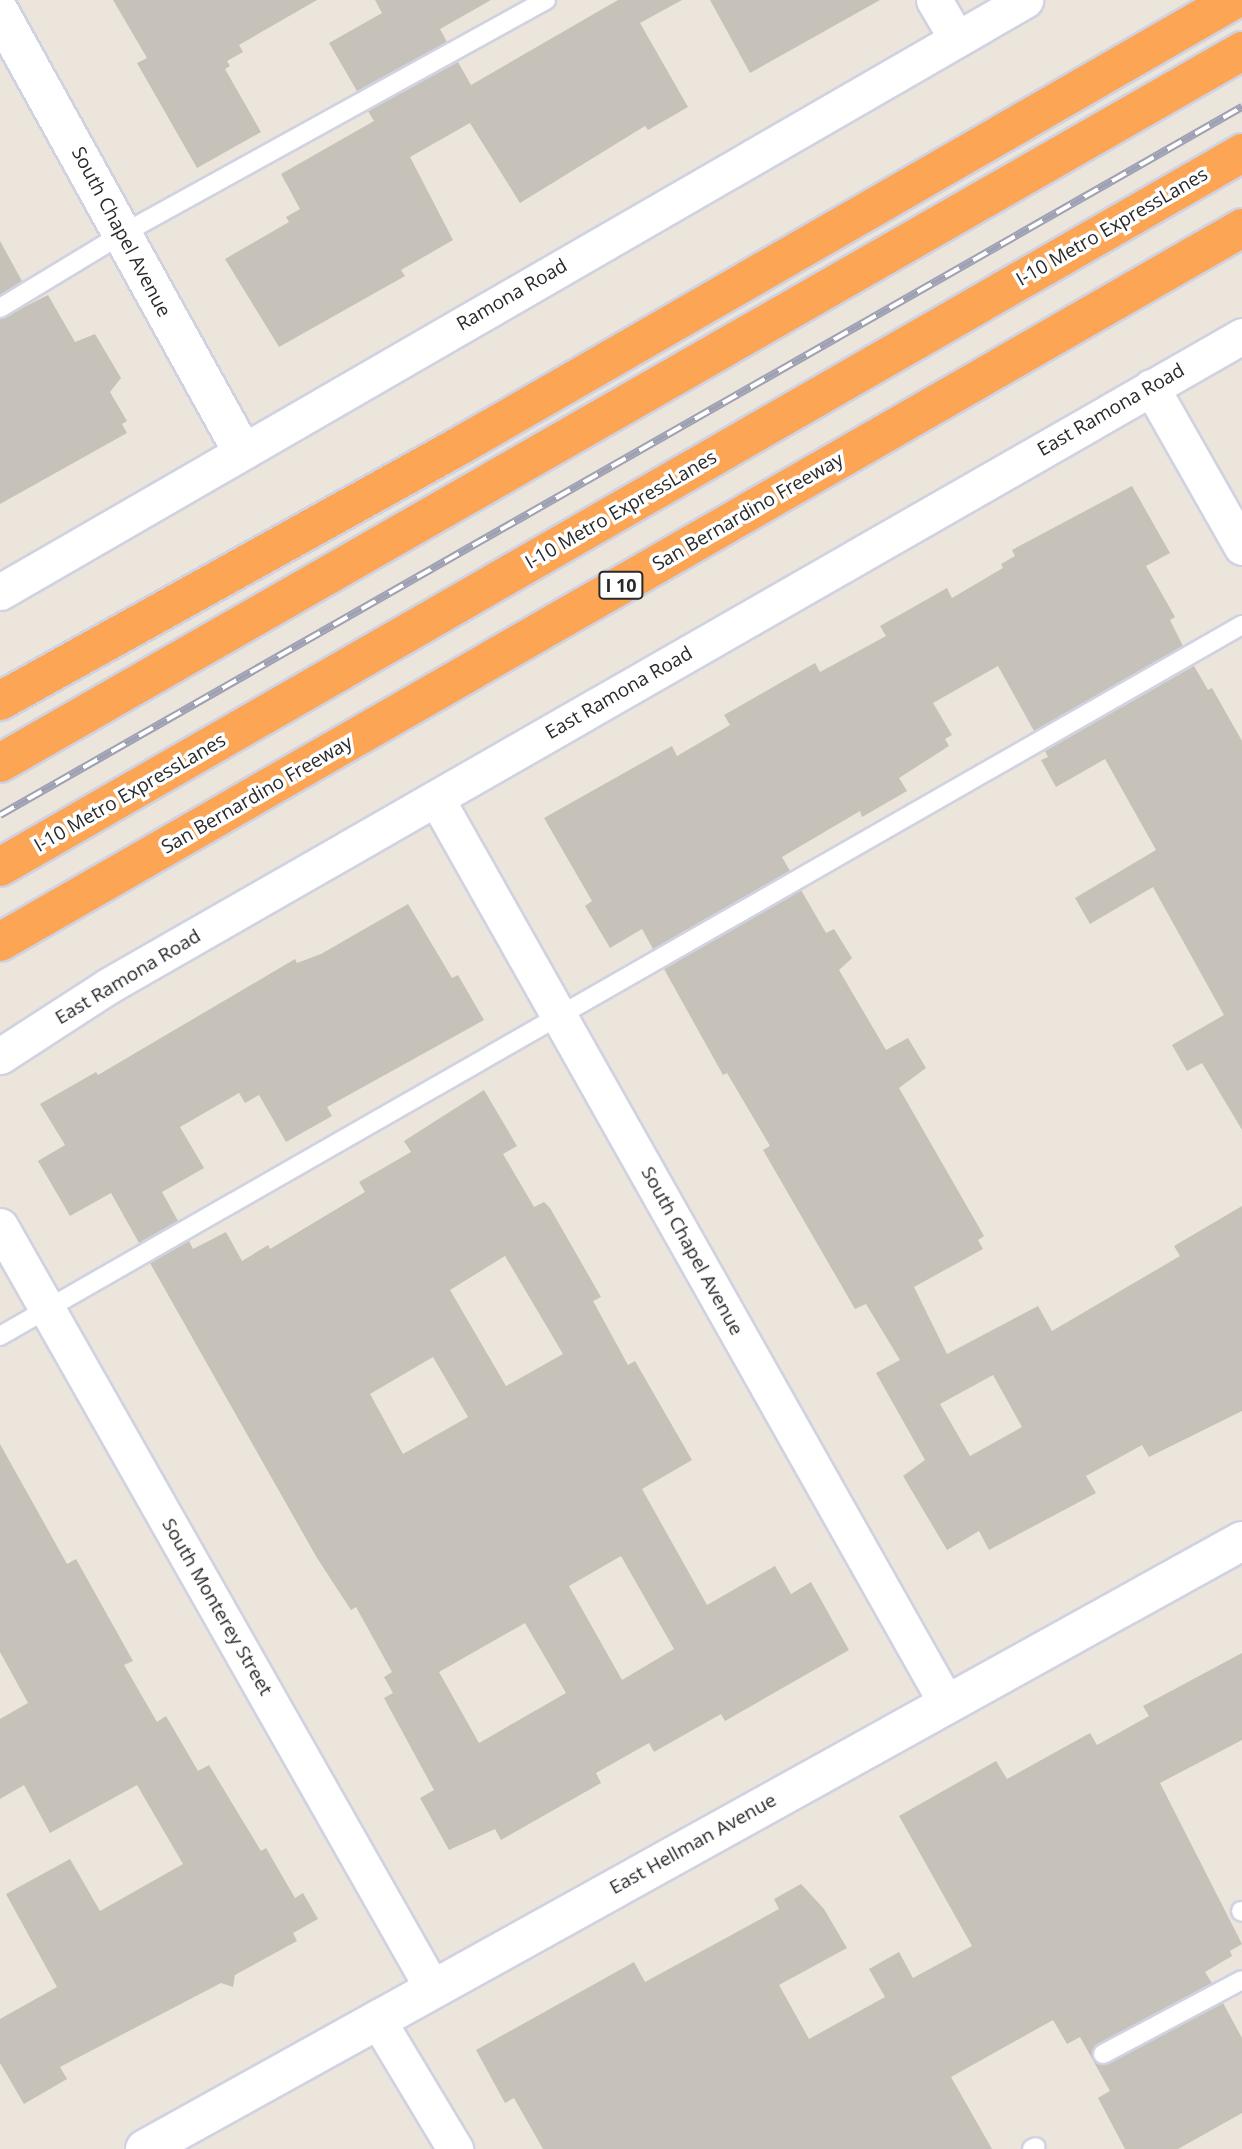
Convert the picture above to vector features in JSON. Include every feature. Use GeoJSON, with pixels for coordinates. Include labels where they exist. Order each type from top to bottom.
{"type":"FeatureCollection","features":[{"type":"Feature","properties":{"kind":"highway"},"geometry":{"type":"LineString","coordinates":[[0,701],[463,444],[1234,0]]}},
{"type":"Feature","properties":{"kind":"highway"},"geometry":{"type":"LineString","coordinates":[[0,763],[1242,51]]}},
{"type":"Feature","properties":{"kind":"highway","name":"I-10 Metro ExpressLanes"},"geometry":{"type":"LineString","coordinates":[[0,867],[1242,153]]}},
{"type":"Feature","properties":{"kind":"highway","name":"San Bernardino Freeway"},"geometry":{"type":"LineString","coordinates":[[0,942],[1242,228]]}},
{"type":"Feature","properties":{"kind":"street"},"geometry":{"type":"LineString","coordinates":[[934,0],[957,39]]}},
{"type":"Feature","properties":{"kind":"street","name":"Ramona Road"},"geometry":{"type":"LineString","coordinates":[[0,592],[1025,0]]}},
{"type":"Feature","properties":{"kind":"street","name":"South Chapel Avenue"},"geometry":{"type":"LineString","coordinates":[[0,13],[124,233],[213,405],[242,451]]}},
{"type":"Feature","properties":{"kind":"street","name":"East Ramona Road"},"geometry":{"type":"LineString","coordinates":[[0,1056],[108,986],[1242,336]]}},
{"type":"Feature","properties":{"kind":"street"},"geometry":{"type":"LineString","coordinates":[[1151,387],[1242,547]]}},
{"type":"Feature","properties":{"kind":"street","name":"South Chapel Avenue"},"geometry":{"type":"LineString","coordinates":[[436,798],[947,1704]]}},
{"type":"Feature","properties":{"kind":"street","name":"South Monterey Street"},"geometry":{"type":"LineString","coordinates":[[0,1226],[433,1989]]}},
{"type":"Feature","properties":{"kind":"street","name":"East Hellman Avenue"},"geometry":{"type":"LineString","coordinates":[[145,2149],[1242,1541]]}},
{"type":"Feature","properties":{"kind":"street"},"geometry":{"type":"LineString","coordinates":[[377,2019],[455,2149]]}},
{"type":"Feature","properties":{"kind":"lane"},"geometry":{"type":"LineString","coordinates":[[0,308],[124,233],[546,0]]}},
{"type":"Feature","properties":{"kind":"lane"},"geometry":{"type":"LineString","coordinates":[[0,1336],[1242,625]]}},
{"type":"Feature","properties":{"kind":"lane"},"geometry":{"type":"LineString","coordinates":[[1103,2054],[1242,1980]]}},
{"type":"Feature","properties":{"kind":"building"},"geometry":{"type":"Polygon","coordinates":[[[113,0],[317,0],[239,45],[243,52],[227,61],[230,66],[225,69],[261,132],[197,168],[137,63],[147,58],[113,0]]]}},
{"type":"Feature","properties":{"kind":"building"},"geometry":{"type":"Polygon","coordinates":[[[375,0],[491,0],[440,29],[447,42],[357,91],[329,43],[382,13],[375,0]]]}},
{"type":"Feature","properties":{"kind":"building"},"geometry":{"type":"Polygon","coordinates":[[[618,0],[682,0],[640,23],[688,107],[648,130],[645,126],[520,203],[470,123],[410,157],[453,240],[401,270],[405,276],[279,347],[225,259],[289,222],[286,217],[300,209],[281,174],[374,121],[368,111],[458,62],[471,85],[618,0]]]}},
{"type":"Feature","properties":{"kind":"building"},"geometry":{"type":"Polygon","coordinates":[[[710,0],[880,0],[750,73],[710,0]]]}},
{"type":"Feature","properties":{"kind":"building"},"geometry":{"type":"Polygon","coordinates":[[[0,241],[22,281],[0,295],[0,241]]]}},
{"type":"Feature","properties":{"kind":"building"},"geometry":{"type":"Polygon","coordinates":[[[48,295],[75,342],[95,334],[121,378],[110,392],[127,421],[122,424],[127,433],[0,504],[0,319],[48,295]]]}},
{"type":"Feature","properties":{"kind":"building"},"geometry":{"type":"Polygon","coordinates":[[[1132,486],[1170,553],[1146,566],[1175,617],[1170,620],[1183,646],[1034,731],[998,666],[933,703],[952,735],[945,739],[949,746],[899,778],[907,791],[862,817],[860,811],[782,857],[790,871],[653,949],[642,929],[610,948],[585,906],[592,901],[544,818],[672,746],[677,756],[730,725],[724,715],[815,663],[820,672],[886,636],[880,626],[947,588],[952,598],[1003,568],[1001,564],[1015,556],[1012,550],[1132,486]]]}},
{"type":"Feature","properties":{"kind":"building"},"geometry":{"type":"Polygon","coordinates":[[[1194,666],[1208,690],[1212,688],[1242,741],[1242,1130],[1202,1063],[1187,1071],[1172,1045],[1224,1015],[1153,887],[1090,924],[1075,898],[1156,850],[1105,759],[1056,787],[1041,760],[1048,757],[1045,751],[1194,666]]]}},
{"type":"Feature","properties":{"kind":"building"},"geometry":{"type":"Polygon","coordinates":[[[801,890],[826,933],[834,929],[852,958],[839,970],[886,1050],[908,1038],[926,1068],[899,1088],[984,1236],[978,1240],[983,1249],[914,1287],[947,1354],[1038,1306],[1052,1331],[1180,1256],[1174,1246],[1242,1206],[1242,1411],[1149,1457],[1142,1445],[1086,1476],[1096,1493],[989,1550],[979,1531],[947,1550],[903,1476],[925,1460],[876,1373],[900,1360],[866,1304],[855,1309],[763,1150],[770,1146],[727,1073],[723,1075],[664,969],[801,890]],[[993,1375],[940,1404],[970,1456],[1022,1427],[993,1375]]]}},
{"type":"Feature","properties":{"kind":"building"},"geometry":{"type":"Polygon","coordinates":[[[408,904],[452,978],[458,975],[484,1020],[327,1107],[332,1116],[286,1142],[259,1095],[245,1103],[239,1093],[180,1127],[204,1168],[162,1192],[178,1221],[139,1243],[111,1193],[70,1216],[38,1161],[65,1145],[40,1104],[96,1072],[98,1075],[295,959],[297,963],[321,954],[408,904]]]}},
{"type":"Feature","properties":{"kind":"building"},"geometry":{"type":"Polygon","coordinates":[[[484,1090],[517,1146],[503,1154],[534,1207],[544,1202],[550,1208],[601,1297],[593,1301],[628,1365],[635,1361],[692,1460],[642,1489],[707,1605],[775,1566],[791,1594],[811,1582],[849,1650],[725,1721],[721,1714],[654,1752],[649,1743],[596,1773],[601,1783],[501,1840],[495,1829],[449,1850],[420,1798],[434,1790],[384,1698],[393,1693],[384,1677],[392,1672],[356,1607],[351,1610],[317,1558],[150,1263],[189,1241],[193,1249],[226,1232],[242,1261],[268,1245],[270,1249],[365,1192],[359,1182],[411,1152],[404,1141],[484,1090]],[[505,1256],[450,1290],[506,1386],[563,1354],[505,1256]],[[433,1357],[370,1394],[403,1454],[468,1417],[433,1357]],[[621,1556],[569,1586],[622,1680],[674,1649],[621,1556]],[[525,1623],[439,1672],[479,1743],[566,1693],[525,1623]]]}},
{"type":"Feature","properties":{"kind":"building"},"geometry":{"type":"Polygon","coordinates":[[[0,1444],[67,1564],[76,1559],[133,1661],[124,1665],[157,1722],[166,1716],[198,1771],[209,1765],[261,1851],[266,1848],[295,1898],[303,1893],[318,1919],[293,1933],[297,1941],[235,1975],[233,1987],[221,1983],[60,2067],[67,2079],[24,2104],[0,2063],[0,2019],[57,1987],[6,1894],[70,1859],[100,1911],[183,1864],[137,1785],[50,1833],[24,1785],[0,1799],[0,1719],[28,1703],[0,1652],[0,1444]]]}},
{"type":"Feature","properties":{"kind":"building"},"geometry":{"type":"Polygon","coordinates":[[[1242,1653],[1242,1740],[1160,1783],[1242,1944],[1230,1951],[1232,1956],[1205,1972],[1212,1983],[1098,2044],[1092,2054],[1098,2064],[1108,2064],[1223,2003],[1242,2038],[1242,2113],[1178,2149],[1125,2149],[1098,2098],[1110,2091],[1080,2037],[1067,2044],[1053,2020],[951,2077],[992,2149],[543,2149],[514,2098],[505,2103],[476,2050],[634,1962],[645,1982],[779,1909],[774,1899],[801,1884],[824,1909],[847,1948],[779,1985],[809,2039],[885,1997],[869,1969],[899,1952],[913,1978],[972,1946],[899,1816],[996,1761],[1007,1779],[1090,1733],[1097,1745],[1149,1716],[1143,1706],[1242,1653]]]}},
{"type":"Feature","properties":{"kind":"railway"},"geometry":{"type":"LineString","coordinates":[[0,815],[1242,107]]}}]}
